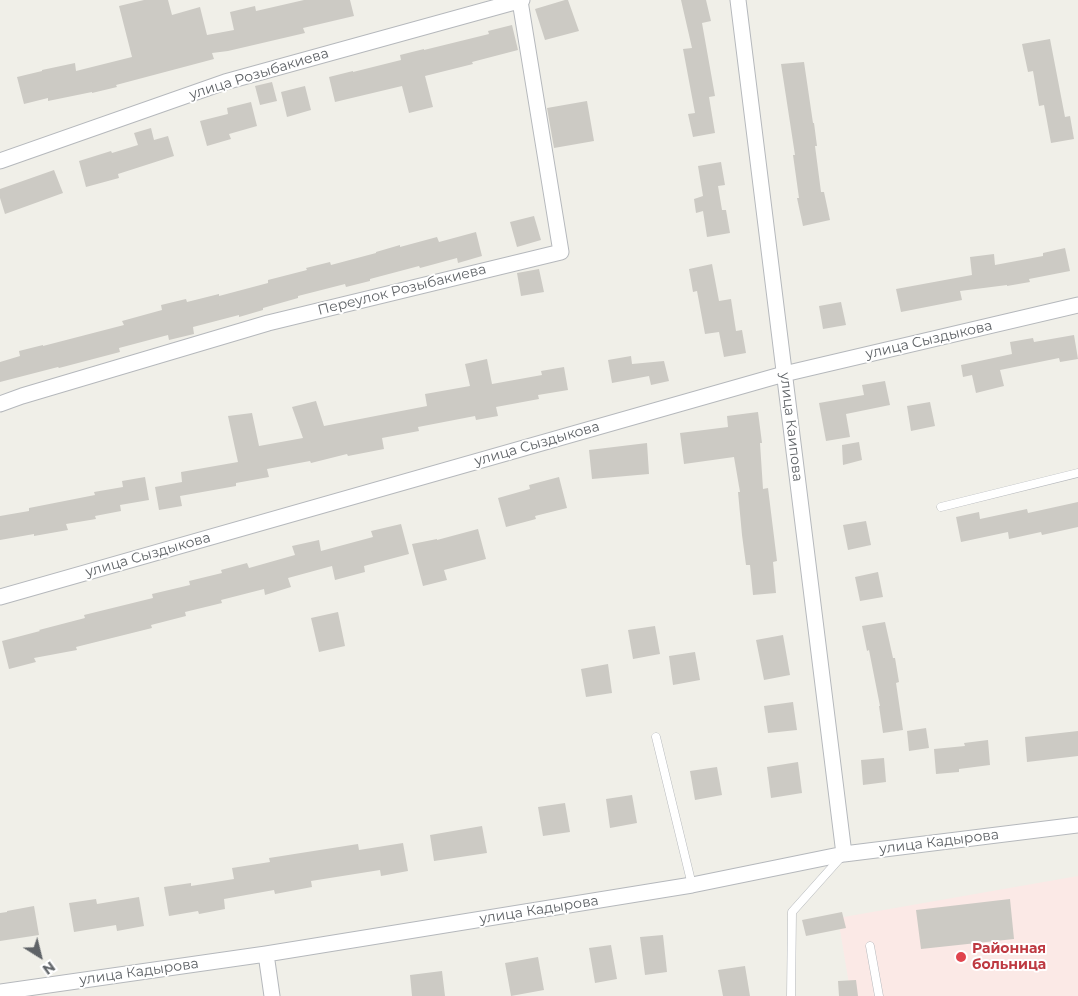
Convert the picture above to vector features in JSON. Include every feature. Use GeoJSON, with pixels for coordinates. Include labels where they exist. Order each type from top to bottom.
{"type":"FeatureCollection","features":[{"type":"Feature","properties":{"kind":"street","name":"улица Розыбакиева"},"geometry":{"type":"LineString","coordinates":[[0,161],[225,82],[521,0]]}},
{"type":"Feature","properties":{"kind":"street","name":"Переулок Розыбакиева"},"geometry":{"type":"LineString","coordinates":[[0,404],[268,323],[561,252],[521,0]]}},
{"type":"Feature","properties":{"kind":"street","name":"улица Каипова"},"geometry":{"type":"LineString","coordinates":[[738,0],[844,854]]}},
{"type":"Feature","properties":{"kind":"street","name":"улица Сыздыкова"},"geometry":{"type":"LineString","coordinates":[[0,596],[784,374],[1078,305]]}},
{"type":"Feature","properties":{"kind":"street","name":"улица Кадырова"},"geometry":{"type":"LineString","coordinates":[[0,992],[266,954],[692,885],[844,854],[1078,825]]}},
{"type":"Feature","properties":{"kind":"street"},"geometry":{"type":"LineString","coordinates":[[266,954],[272,996]]}},
{"type":"Feature","properties":{"kind":"lane"},"geometry":{"type":"LineString","coordinates":[[941,507],[1078,473]]}},
{"type":"Feature","properties":{"kind":"lane"},"geometry":{"type":"LineString","coordinates":[[656,737],[692,885]]}},
{"type":"Feature","properties":{"kind":"lane"},"geometry":{"type":"LineString","coordinates":[[791,996],[792,912],[844,854]]}},
{"type":"Feature","properties":{"kind":"lane"},"geometry":{"type":"LineString","coordinates":[[870,946],[879,996]]}},
{"type":"Feature","properties":{"kind":"shaded area","name":"Районная больница"},"geometry":{"type":"Polygon","coordinates":[[[1078,876],[1078,996],[851,996],[838,918],[1078,876]]]}},
{"type":"Feature","properties":{"kind":"building"},"geometry":{"type":"Polygon","coordinates":[[[144,0],[168,0],[172,15],[200,7],[207,35],[234,30],[230,12],[255,6],[256,11],[304,0],[350,0],[354,16],[303,28],[305,33],[212,53],[214,59],[116,85],[117,87],[48,101],[48,98],[24,104],[17,77],[75,63],[76,71],[132,57],[119,6],[144,0]]]}},
{"type":"Feature","properties":{"kind":"building"},"geometry":{"type":"Polygon","coordinates":[[[568,0],[579,31],[545,40],[535,9],[568,0]]]}},
{"type":"Feature","properties":{"kind":"building"},"geometry":{"type":"Polygon","coordinates":[[[681,0],[706,0],[711,21],[702,23],[715,96],[709,97],[715,133],[693,137],[688,114],[695,113],[683,49],[692,48],[681,0]]]}},
{"type":"Feature","properties":{"kind":"building"},"geometry":{"type":"Polygon","coordinates":[[[512,25],[518,50],[425,76],[433,107],[409,113],[402,86],[335,102],[329,77],[401,60],[400,55],[489,34],[488,31],[512,25]]]}},
{"type":"Feature","properties":{"kind":"building"},"geometry":{"type":"Polygon","coordinates":[[[1050,39],[1065,117],[1070,116],[1074,139],[1051,143],[1044,105],[1039,106],[1033,71],[1028,72],[1022,44],[1050,39]]]}},
{"type":"Feature","properties":{"kind":"building"},"geometry":{"type":"Polygon","coordinates":[[[804,62],[814,123],[821,192],[824,192],[830,220],[803,226],[797,198],[799,198],[793,155],[795,155],[781,64],[804,62]]]}},
{"type":"Feature","properties":{"kind":"building"},"geometry":{"type":"Polygon","coordinates":[[[272,82],[277,101],[260,105],[255,86],[272,82]]]}},
{"type":"Feature","properties":{"kind":"building"},"geometry":{"type":"Polygon","coordinates":[[[305,86],[311,110],[287,117],[281,92],[305,86]]]}},
{"type":"Feature","properties":{"kind":"building"},"geometry":{"type":"Polygon","coordinates":[[[587,101],[594,141],[554,148],[547,108],[587,101]]]}},
{"type":"Feature","properties":{"kind":"building"},"geometry":{"type":"Polygon","coordinates":[[[251,102],[257,126],[229,134],[231,139],[207,146],[200,121],[228,114],[227,108],[251,102]]]}},
{"type":"Feature","properties":{"kind":"building"},"geometry":{"type":"Polygon","coordinates":[[[151,128],[154,140],[168,136],[174,156],[118,174],[119,178],[86,187],[79,161],[138,145],[134,133],[151,128]]]}},
{"type":"Feature","properties":{"kind":"building"},"geometry":{"type":"Polygon","coordinates":[[[721,162],[725,185],[718,186],[722,210],[726,210],[730,233],[707,237],[703,211],[696,213],[694,199],[703,196],[698,166],[721,162]]]}},
{"type":"Feature","properties":{"kind":"building"},"geometry":{"type":"Polygon","coordinates":[[[54,170],[63,193],[5,214],[0,198],[0,189],[54,170]]]}},
{"type":"Feature","properties":{"kind":"building"},"geometry":{"type":"Polygon","coordinates":[[[534,216],[541,240],[517,247],[510,222],[534,216]]]}},
{"type":"Feature","properties":{"kind":"building"},"geometry":{"type":"Polygon","coordinates":[[[476,232],[482,256],[458,263],[457,258],[420,268],[419,266],[346,287],[345,284],[298,296],[298,298],[263,308],[263,310],[193,327],[194,334],[169,340],[168,335],[119,348],[120,352],[0,382],[0,362],[20,356],[19,351],[124,325],[122,321],[162,310],[161,305],[186,299],[187,302],[219,294],[219,296],[268,283],[268,280],[307,270],[306,268],[330,262],[331,265],[400,245],[400,247],[437,237],[439,242],[476,232]]]}},
{"type":"Feature","properties":{"kind":"building"},"geometry":{"type":"Polygon","coordinates":[[[1065,248],[1070,271],[1029,279],[1030,282],[960,291],[962,300],[901,312],[896,289],[972,275],[970,257],[994,254],[995,265],[1043,256],[1043,253],[1065,248]]]}},
{"type":"Feature","properties":{"kind":"building"},"geometry":{"type":"Polygon","coordinates":[[[712,264],[719,301],[731,299],[736,331],[742,330],[746,353],[724,357],[719,332],[705,334],[697,291],[693,292],[689,269],[712,264]]]}},
{"type":"Feature","properties":{"kind":"building"},"geometry":{"type":"Polygon","coordinates":[[[539,269],[544,292],[521,296],[517,273],[539,269]]]}},
{"type":"Feature","properties":{"kind":"building"},"geometry":{"type":"Polygon","coordinates":[[[841,302],[846,325],[823,329],[819,306],[841,302]]]}},
{"type":"Feature","properties":{"kind":"building"},"geometry":{"type":"Polygon","coordinates":[[[1074,335],[1078,359],[1060,362],[1059,358],[1000,370],[1004,386],[976,393],[972,375],[963,377],[961,365],[1012,354],[1010,342],[1033,338],[1034,342],[1074,335]]]}},
{"type":"Feature","properties":{"kind":"building"},"geometry":{"type":"Polygon","coordinates":[[[631,356],[632,364],[664,361],[669,381],[651,385],[649,376],[612,383],[608,360],[631,356]]]}},
{"type":"Feature","properties":{"kind":"building"},"geometry":{"type":"Polygon","coordinates":[[[487,359],[492,384],[542,375],[541,371],[564,367],[568,390],[538,395],[539,399],[496,407],[498,416],[476,420],[475,416],[418,427],[419,431],[382,438],[384,449],[267,469],[269,477],[236,483],[236,486],[180,496],[182,506],[159,510],[155,487],[182,482],[181,472],[238,462],[228,416],[252,413],[259,446],[303,438],[292,407],[316,401],[324,426],[427,406],[425,394],[470,386],[465,364],[487,359]]]}},
{"type":"Feature","properties":{"kind":"building"},"geometry":{"type":"Polygon","coordinates":[[[885,381],[890,405],[846,414],[850,437],[826,441],[819,403],[864,395],[862,385],[885,381]]]}},
{"type":"Feature","properties":{"kind":"building"},"geometry":{"type":"Polygon","coordinates":[[[930,402],[935,426],[911,431],[907,406],[930,402]]]}},
{"type":"Feature","properties":{"kind":"building"},"geometry":{"type":"Polygon","coordinates":[[[758,412],[762,443],[760,443],[763,489],[768,488],[777,561],[773,562],[776,593],[753,595],[750,565],[746,565],[738,492],[740,492],[734,457],[684,464],[680,433],[728,427],[727,416],[758,412]]]}},
{"type":"Feature","properties":{"kind":"building"},"geometry":{"type":"Polygon","coordinates":[[[859,442],[862,460],[843,465],[842,445],[859,442]]]}},
{"type":"Feature","properties":{"kind":"building"},"geometry":{"type":"Polygon","coordinates":[[[647,443],[649,474],[592,479],[589,450],[647,443]]]}},
{"type":"Feature","properties":{"kind":"building"},"geometry":{"type":"Polygon","coordinates":[[[145,477],[149,500],[120,505],[121,511],[95,516],[96,519],[66,524],[68,530],[0,540],[0,516],[29,511],[29,508],[95,495],[94,492],[123,487],[122,481],[145,477]]]}},
{"type":"Feature","properties":{"kind":"building"},"geometry":{"type":"Polygon","coordinates":[[[559,477],[567,508],[535,516],[536,519],[506,527],[498,498],[530,489],[529,485],[559,477]]]}},
{"type":"Feature","properties":{"kind":"building"},"geometry":{"type":"Polygon","coordinates":[[[1078,502],[1078,527],[1042,535],[1041,532],[1009,539],[1008,532],[961,542],[956,517],[979,512],[980,519],[1027,509],[1028,513],[1078,502]]]}},
{"type":"Feature","properties":{"kind":"building"},"geometry":{"type":"Polygon","coordinates":[[[866,521],[871,545],[848,550],[843,525],[866,521]]]}},
{"type":"Feature","properties":{"kind":"building"},"geometry":{"type":"Polygon","coordinates":[[[401,524],[409,554],[364,566],[365,572],[335,580],[332,566],[288,578],[291,587],[265,595],[264,589],[221,600],[222,603],[185,612],[186,616],[151,625],[152,628],[76,647],[77,650],[34,658],[36,662],[9,669],[2,641],[85,618],[84,615],[153,598],[152,594],[190,585],[189,581],[222,573],[221,570],[247,563],[249,568],[295,555],[292,546],[319,540],[321,551],[373,537],[371,531],[401,524]]]}},
{"type":"Feature","properties":{"kind":"building"},"geometry":{"type":"Polygon","coordinates":[[[478,529],[486,559],[444,570],[447,580],[423,586],[412,544],[437,540],[478,529]]]}},
{"type":"Feature","properties":{"kind":"building"},"geometry":{"type":"Polygon","coordinates":[[[878,572],[883,597],[860,601],[855,577],[878,572]]]}},
{"type":"Feature","properties":{"kind":"building"},"geometry":{"type":"Polygon","coordinates":[[[338,612],[345,646],[319,652],[311,618],[338,612]]]}},
{"type":"Feature","properties":{"kind":"building"},"geometry":{"type":"Polygon","coordinates":[[[885,622],[893,658],[895,658],[899,682],[896,683],[903,730],[883,733],[880,706],[869,650],[867,651],[862,626],[885,622]]]}},
{"type":"Feature","properties":{"kind":"building"},"geometry":{"type":"Polygon","coordinates":[[[655,626],[660,654],[633,659],[628,630],[655,626]]]}},
{"type":"Feature","properties":{"kind":"building"},"geometry":{"type":"Polygon","coordinates":[[[783,635],[790,675],[764,680],[756,640],[783,635]]]}},
{"type":"Feature","properties":{"kind":"building"},"geometry":{"type":"Polygon","coordinates":[[[695,652],[700,680],[673,685],[669,656],[695,652]]]}},
{"type":"Feature","properties":{"kind":"building"},"geometry":{"type":"Polygon","coordinates":[[[608,664],[612,693],[586,697],[581,669],[608,664]]]}},
{"type":"Feature","properties":{"kind":"building"},"geometry":{"type":"Polygon","coordinates":[[[793,702],[797,730],[768,733],[764,706],[793,702]]]}},
{"type":"Feature","properties":{"kind":"building"},"geometry":{"type":"Polygon","coordinates":[[[926,728],[929,748],[909,751],[907,731],[926,728]]]}},
{"type":"Feature","properties":{"kind":"building"},"geometry":{"type":"Polygon","coordinates":[[[1078,731],[1078,756],[1027,762],[1025,737],[1078,731]]]}},
{"type":"Feature","properties":{"kind":"building"},"geometry":{"type":"Polygon","coordinates":[[[988,740],[990,765],[959,769],[959,772],[936,774],[934,749],[965,746],[964,743],[988,740]]]}},
{"type":"Feature","properties":{"kind":"building"},"geometry":{"type":"Polygon","coordinates":[[[884,758],[886,782],[863,785],[861,760],[884,758]]]}},
{"type":"Feature","properties":{"kind":"building"},"geometry":{"type":"Polygon","coordinates":[[[798,762],[802,793],[771,798],[767,767],[798,762]]]}},
{"type":"Feature","properties":{"kind":"building"},"geometry":{"type":"Polygon","coordinates":[[[717,767],[722,795],[695,800],[690,771],[717,767]]]}},
{"type":"Feature","properties":{"kind":"building"},"geometry":{"type":"Polygon","coordinates":[[[632,795],[637,823],[610,828],[606,799],[632,795]]]}},
{"type":"Feature","properties":{"kind":"building"},"geometry":{"type":"Polygon","coordinates":[[[565,803],[570,832],[543,836],[538,807],[565,803]]]}},
{"type":"Feature","properties":{"kind":"building"},"geometry":{"type":"Polygon","coordinates":[[[482,826],[487,853],[434,861],[430,835],[482,826]]]}},
{"type":"Feature","properties":{"kind":"building"},"geometry":{"type":"Polygon","coordinates":[[[403,843],[408,871],[381,876],[380,870],[311,881],[312,887],[275,894],[274,890],[224,899],[225,909],[199,914],[198,911],[169,916],[164,887],[191,883],[191,886],[234,879],[232,868],[270,862],[269,858],[358,844],[359,850],[403,843]]]}},
{"type":"Feature","properties":{"kind":"building"},"geometry":{"type":"Polygon","coordinates":[[[139,897],[144,926],[117,931],[116,925],[74,932],[69,903],[96,899],[97,904],[139,897]]]}},
{"type":"Feature","properties":{"kind":"building"},"geometry":{"type":"Polygon","coordinates":[[[1010,899],[1014,939],[921,949],[916,910],[1010,899]]]}},
{"type":"Feature","properties":{"kind":"building"},"geometry":{"type":"Polygon","coordinates":[[[34,906],[39,935],[0,941],[0,913],[34,906]]]}},
{"type":"Feature","properties":{"kind":"building"},"geometry":{"type":"Polygon","coordinates":[[[842,912],[846,928],[806,936],[802,920],[842,912]]]}},
{"type":"Feature","properties":{"kind":"building"},"geometry":{"type":"Polygon","coordinates":[[[663,935],[667,972],[645,975],[640,937],[663,935]]]}},
{"type":"Feature","properties":{"kind":"building"},"geometry":{"type":"Polygon","coordinates":[[[611,945],[617,979],[595,983],[589,948],[611,945]]]}},
{"type":"Feature","properties":{"kind":"building"},"geometry":{"type":"Polygon","coordinates":[[[538,957],[544,990],[511,996],[505,963],[538,957]]]}},
{"type":"Feature","properties":{"kind":"building"},"geometry":{"type":"Polygon","coordinates":[[[745,966],[750,996],[723,996],[718,970],[745,966]]]}},
{"type":"Feature","properties":{"kind":"building"},"geometry":{"type":"Polygon","coordinates":[[[442,971],[445,996],[412,996],[410,975],[442,971]]]}},
{"type":"Feature","properties":{"kind":"building"},"geometry":{"type":"Polygon","coordinates":[[[856,980],[858,996],[839,996],[838,981],[856,980]]]}},
{"type":"Feature","properties":{"kind":"place","name":"Районная больница"},"geometry":{"type":"Point","coordinates":[961,957]}}]}
